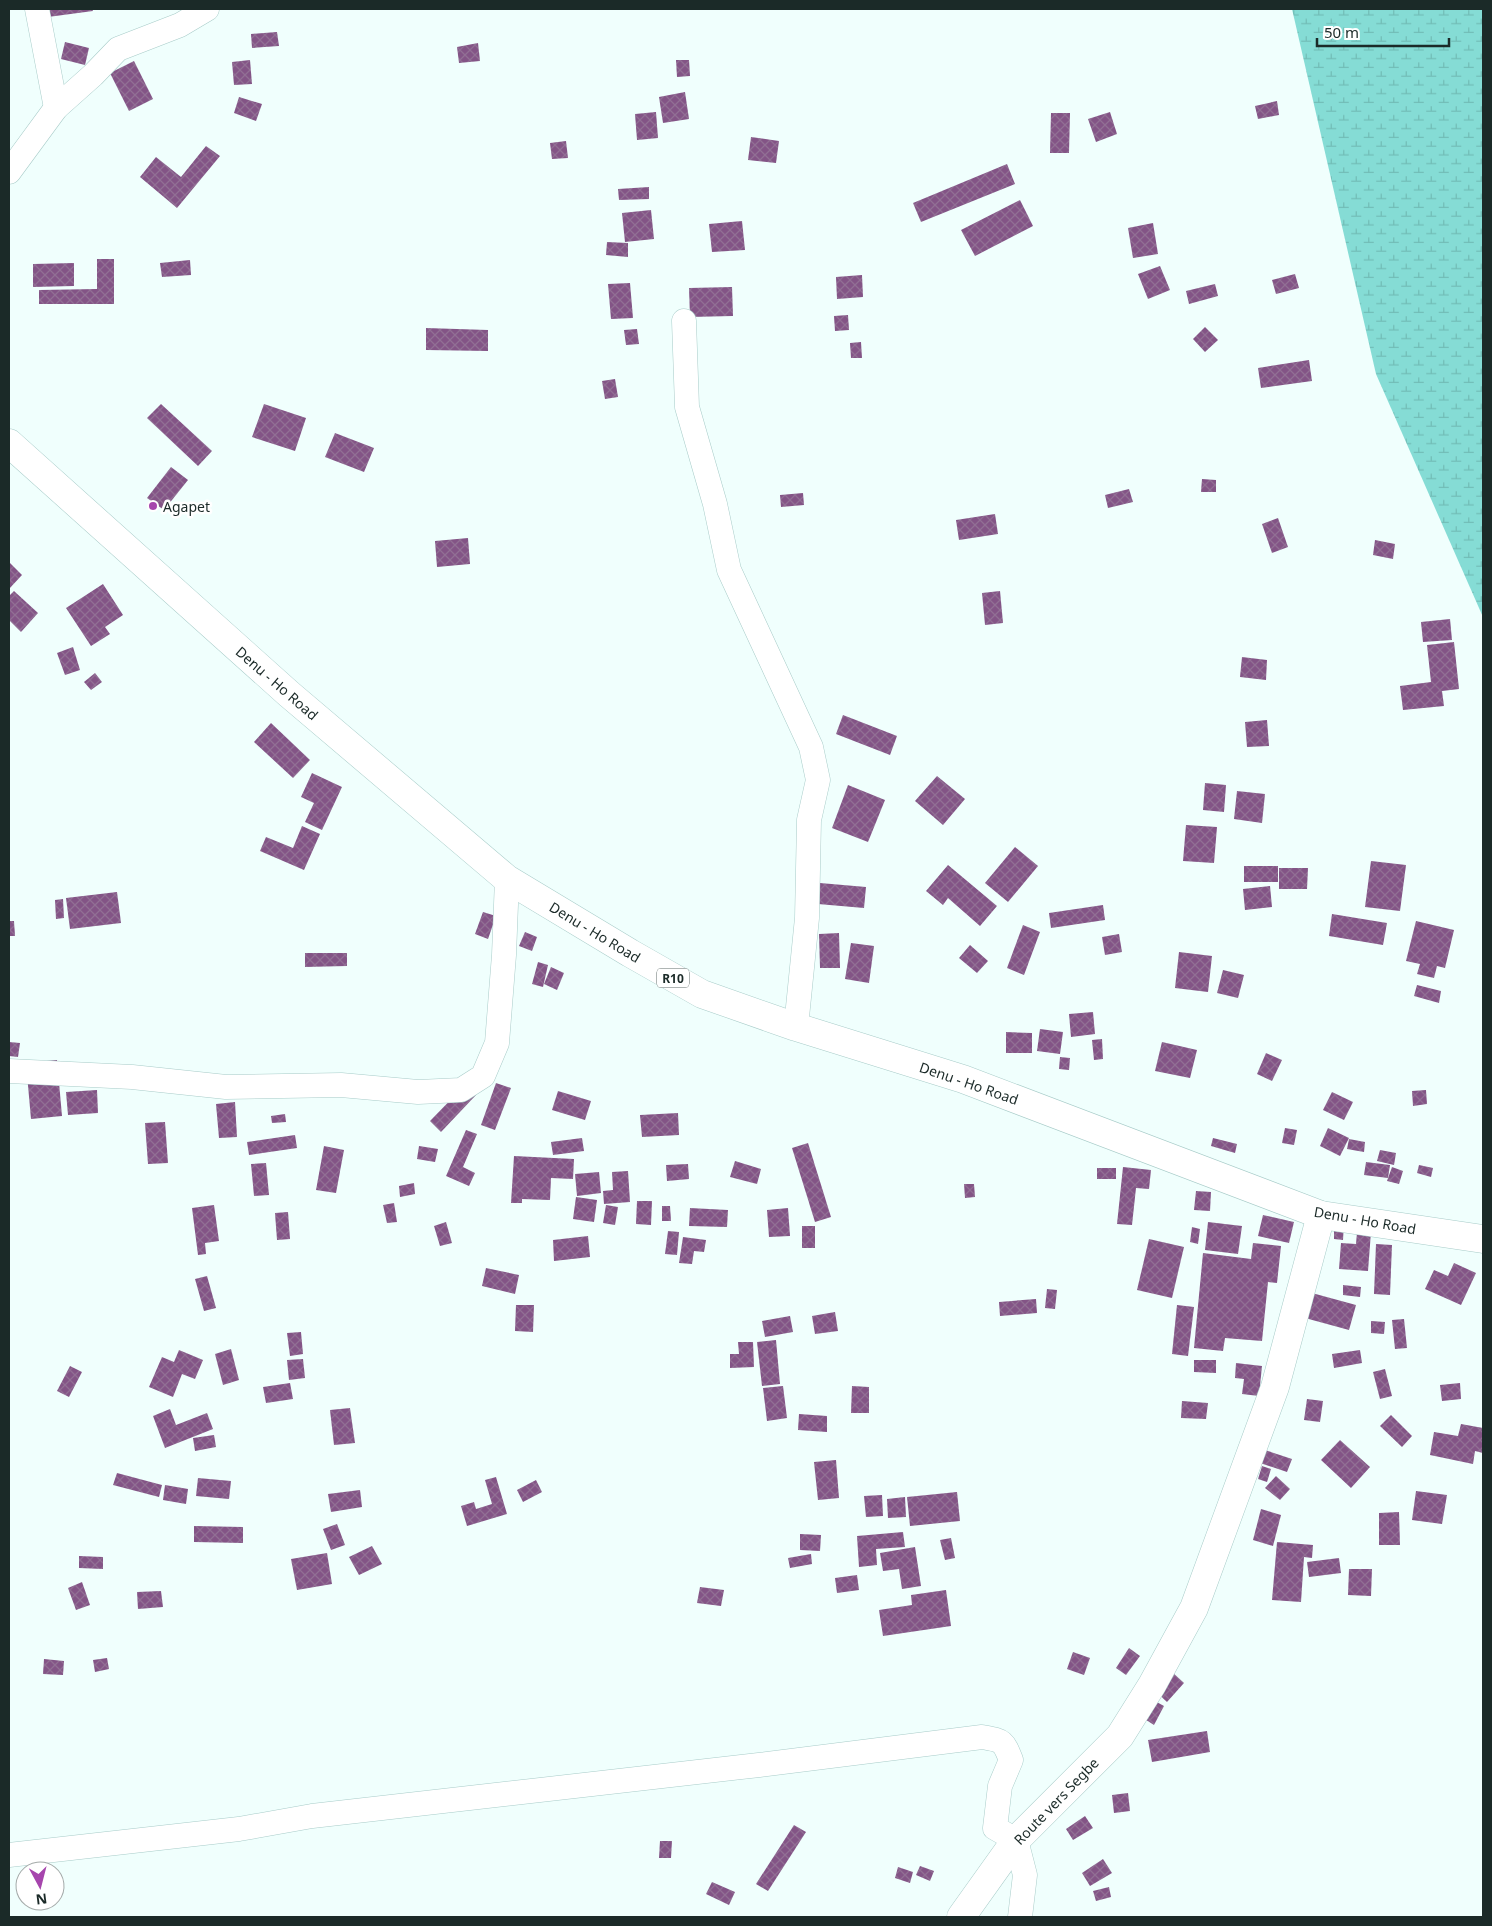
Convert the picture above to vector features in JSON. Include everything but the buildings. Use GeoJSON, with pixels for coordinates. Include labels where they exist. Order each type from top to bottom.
{"type":"FeatureCollection","features":[{"type":"Feature","properties":{"kind":"main road","name":"Denu - Ho Road"},"geometry":{"type":"LineString","coordinates":[[9,443],[289,694],[507,879],[702,994],[796,1027],[963,1079],[1321,1215],[1483,1239]]}},
{"type":"Feature","properties":{"kind":"main road","name":"Route vers Segbe"},"geometry":{"type":"LineString","coordinates":[[961,1917],[1016,1840],[1120,1736],[1152,1685],[1194,1608],[1275,1387],[1321,1215]]}},
{"type":"Feature","properties":{"kind":"street"},"geometry":{"type":"LineString","coordinates":[[37,9],[56,108]]}},
{"type":"Feature","properties":{"kind":"street"},"geometry":{"type":"LineString","coordinates":[[9,172],[56,108],[93,75],[118,49],[180,25],[207,9]]}},
{"type":"Feature","properties":{"kind":"street"},"geometry":{"type":"LineString","coordinates":[[684,321],[687,407],[716,504],[729,570],[812,747],[818,780],[809,820],[807,918],[796,1027]]}},
{"type":"Feature","properties":{"kind":"street"},"geometry":{"type":"LineString","coordinates":[[9,1071],[132,1077],[226,1087],[341,1086],[418,1092],[461,1090],[483,1076],[497,1043],[504,955],[507,879]]}},
{"type":"Feature","properties":{"kind":"street"},"geometry":{"type":"LineString","coordinates":[[9,1855],[239,1828],[322,1815],[759,1765],[982,1737],[998,1740],[1005,1744],[1011,1760],[1000,1786],[995,1828],[1016,1840],[1025,1875],[1020,1917]]}},
{"type":"Feature","properties":{"kind":"green space"},"geometry":{"type":"Polygon","coordinates":[[[1292,9],[1483,9],[1483,617],[1376,374],[1292,9]]]}},
{"type":"Feature","properties":{"kind":"place","name":"Agapet"},"geometry":{"type":"Point","coordinates":[153,506]}}]}
